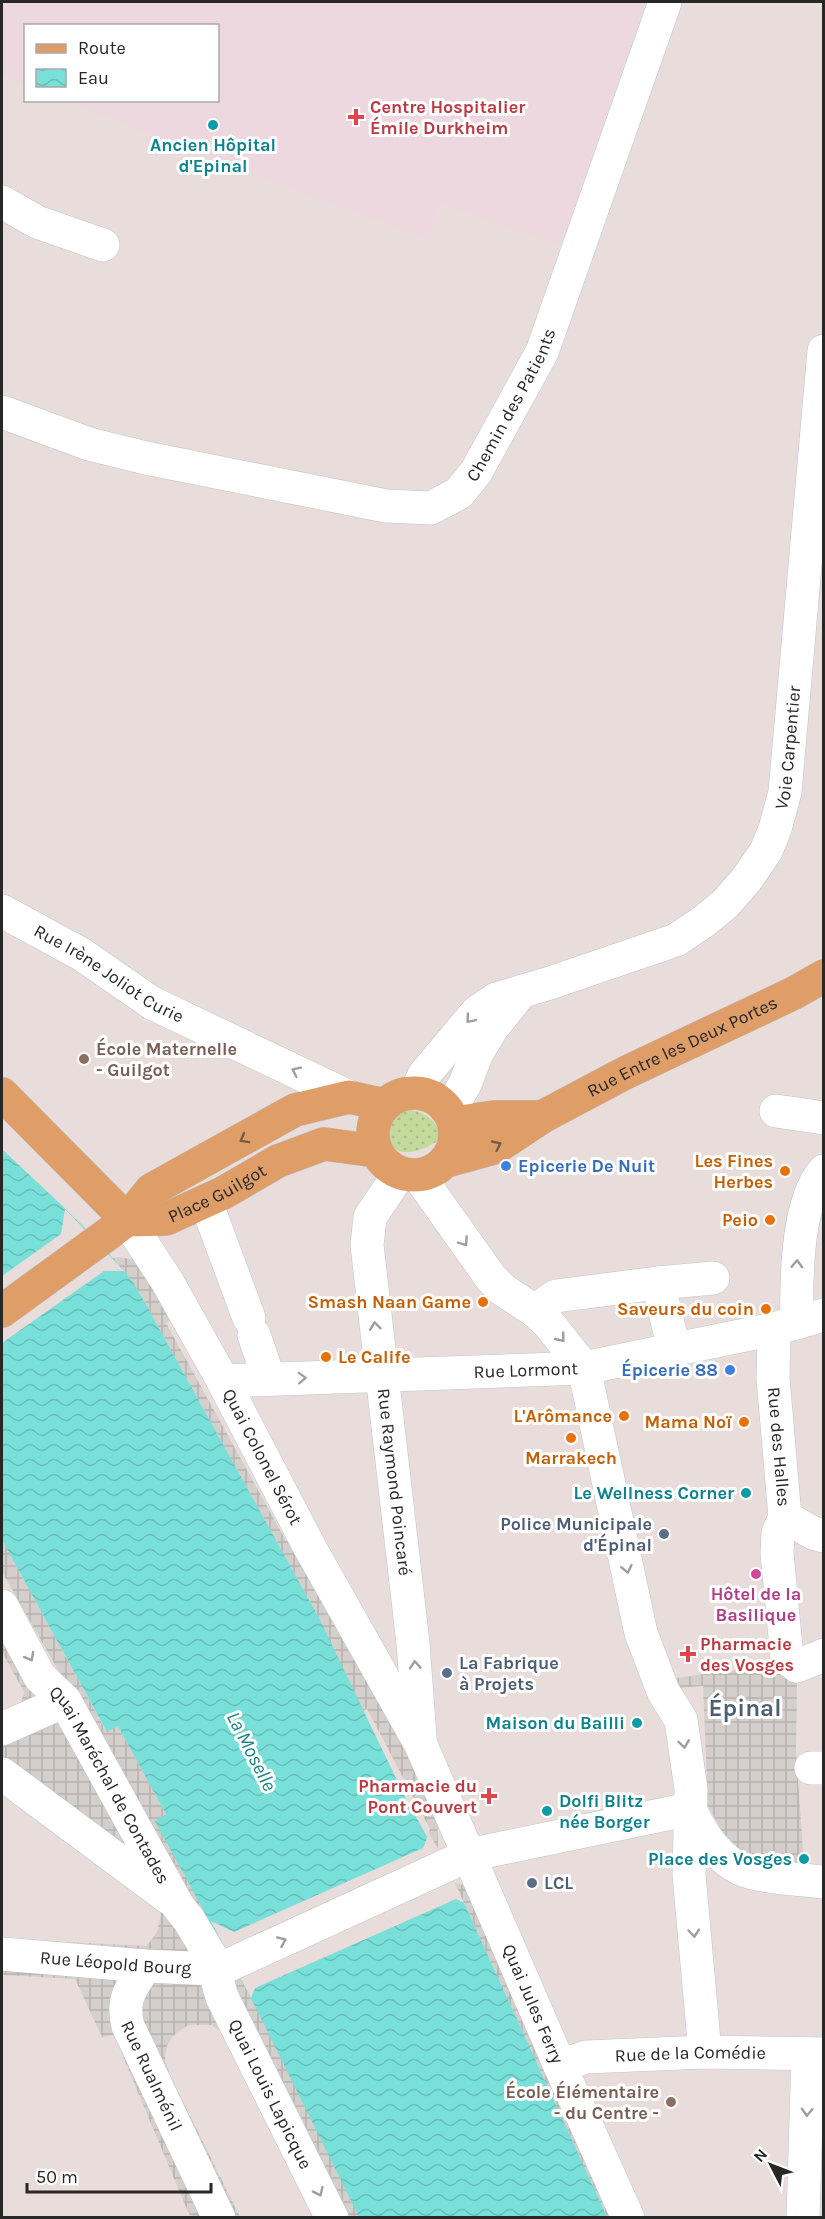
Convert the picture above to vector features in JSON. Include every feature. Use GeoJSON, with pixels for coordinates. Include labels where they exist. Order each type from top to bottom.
{"type":"FeatureCollection","features":[{"type":"Feature","properties":{"kind":"main road","name":"Rue Entre les Deux Portes"},"geometry":{"type":"LineString","coordinates":[[423,1176],[497,1147],[542,1117],[625,1073],[794,993],[824,976]]}},
{"type":"Feature","properties":{"kind":"main road"},"geometry":{"type":"LineString","coordinates":[[416,1093],[428,1095],[440,1101],[452,1117],[455,1143],[423,1176],[390,1168],[376,1151],[373,1139],[373,1126],[377,1115],[385,1105],[394,1098],[416,1093]]}},
{"type":"Feature","properties":{"kind":"main road","name":"Quai Colonel Sérot"},"geometry":{"type":"LineString","coordinates":[[2,1094],[127,1220]]}},
{"type":"Feature","properties":{"kind":"main road"},"geometry":{"type":"LineString","coordinates":[[349,1097],[385,1105]]}},
{"type":"Feature","properties":{"kind":"main road","name":"Place Guilgot"},"geometry":{"type":"LineString","coordinates":[[127,1220],[151,1190],[295,1110],[349,1097]]}},
{"type":"Feature","properties":{"kind":"main road","name":"Rue Entre les Deux Portes"},"geometry":{"type":"LineString","coordinates":[[452,1117],[542,1117]]}},
{"type":"Feature","properties":{"kind":"main road","name":"Place Guilgot"},"geometry":{"type":"LineString","coordinates":[[127,1220],[166,1219],[206,1202],[278,1161],[324,1144],[376,1151]]}},
{"type":"Feature","properties":{"kind":"main road"},"geometry":{"type":"LineString","coordinates":[[2,1311],[127,1220]]}},
{"type":"Feature","properties":{"kind":"street","name":"Chemin des Patients"},"geometry":{"type":"LineString","coordinates":[[2,412],[89,444],[146,458],[386,506],[431,507],[459,493],[476,472],[542,352],[665,2]]}},
{"type":"Feature","properties":{"kind":"street"},"geometry":{"type":"LineString","coordinates":[[2,202],[37,222],[103,245]]}},
{"type":"Feature","properties":{"kind":"street","name":"Voie Carpentier"},"geometry":{"type":"LineString","coordinates":[[416,1093],[424,1075],[477,1012],[496,999],[676,940],[725,904],[746,880],[766,851],[775,829],[784,792],[824,351]]}},
{"type":"Feature","properties":{"kind":"street","name":"Rue Irène Joliot Curie"},"geometry":{"type":"LineString","coordinates":[[2,910],[81,954],[152,1003],[349,1097]]}},
{"type":"Feature","properties":{"kind":"street"},"geometry":{"type":"LineString","coordinates":[[452,1117],[482,1045],[492,1028],[520,993]]}},
{"type":"Feature","properties":{"kind":"street"},"geometry":{"type":"LineString","coordinates":[[776,1111],[824,1118]]}},
{"type":"Feature","properties":{"kind":"street","name":"Rue des Halles"},"geometry":{"type":"LineString","coordinates":[[810,1660],[787,1658],[777,1553],[778,1533],[785,1516],[773,1378],[798,1322],[797,1257],[809,1196],[824,1171]]}},
{"type":"Feature","properties":{"kind":"street"},"geometry":{"type":"LineString","coordinates":[[423,1176],[490,1278],[502,1290],[535,1311],[549,1324],[584,1368],[641,1633],[663,1691],[681,1720],[691,1789],[689,1875],[705,2052]]}},
{"type":"Feature","properties":{"kind":"street","name":"Rue Raymond Poincaré"},"geometry":{"type":"LineString","coordinates":[[421,1745],[413,1643],[367,1253],[370,1217],[423,1176]]}},
{"type":"Feature","properties":{"kind":"street"},"geometry":{"type":"LineString","coordinates":[[206,1202],[269,1379]]}},
{"type":"Feature","properties":{"kind":"street","name":"Quai Colonel Sérot"},"geometry":{"type":"LineString","coordinates":[[127,1220],[167,1281],[223,1381],[309,1546],[421,1745],[455,1862]]}},
{"type":"Feature","properties":{"kind":"street"},"geometry":{"type":"LineString","coordinates":[[535,1311],[556,1296],[713,1278]]}},
{"type":"Feature","properties":{"kind":"street"},"geometry":{"type":"LineString","coordinates":[[658,1283],[674,1349]]}},
{"type":"Feature","properties":{"kind":"street","name":"Rue Lormont"},"geometry":{"type":"LineString","coordinates":[[223,1381],[584,1368],[798,1322]]}},
{"type":"Feature","properties":{"kind":"street"},"geometry":{"type":"LineString","coordinates":[[785,1516],[813,1533],[824,1536]]}},
{"type":"Feature","properties":{"kind":"street","name":"Quai Maréchal de Contades"},"geometry":{"type":"LineString","coordinates":[[2,1606],[40,1677],[65,1701],[178,1906],[221,1967]]}},
{"type":"Feature","properties":{"kind":"street"},"geometry":{"type":"LineString","coordinates":[[2,1729],[65,1701]]}},
{"type":"Feature","properties":{"kind":"street"},"geometry":{"type":"LineString","coordinates":[[2,1774],[178,1906]]}},
{"type":"Feature","properties":{"kind":"street"},"geometry":{"type":"LineString","coordinates":[[221,1967],[455,1862],[690,1809]]}},
{"type":"Feature","properties":{"kind":"street"},"geometry":{"type":"LineString","coordinates":[[690,1809],[699,1828],[711,1844],[736,1866],[748,1872],[817,1882]]}},
{"type":"Feature","properties":{"kind":"street","name":"Quai Jules Ferry"},"geometry":{"type":"LineString","coordinates":[[455,1862],[560,2067],[628,2217]]}},
{"type":"Feature","properties":{"kind":"street","name":"Rue Léopold Bourg"},"geometry":{"type":"LineString","coordinates":[[2,1954],[145,1966],[221,1967]]}},
{"type":"Feature","properties":{"kind":"street","name":"Rue Rualménil"},"geometry":{"type":"LineString","coordinates":[[145,1966],[123,2009],[128,2026],[219,2217]]}},
{"type":"Feature","properties":{"kind":"street","name":"Quai Louis Lapicque"},"geometry":{"type":"LineString","coordinates":[[221,1967],[222,1997],[332,2217]]}},
{"type":"Feature","properties":{"kind":"street","name":"Rue de la Comédie"},"geometry":{"type":"LineString","coordinates":[[560,2067],[586,2057],[705,2052],[816,2054]]}},
{"type":"Feature","properties":{"kind":"street"},"geometry":{"type":"LineString","coordinates":[[802,2217],[816,2054]]}},
{"type":"Feature","properties":{"kind":"shaded area","name":"Centre Hospitalier Émile Durkheim"},"geometry":{"type":"Polygon","coordinates":[[[2,2],[646,2],[560,246],[440,204],[427,239],[69,102],[219,102],[219,24],[24,24],[24,85],[2,75],[2,2]]]}},
{"type":"Feature","properties":{"kind":"shaded area"},"geometry":{"type":"Polygon","coordinates":[[[118,1257],[139,1260],[174,1318],[166,1323],[286,1541],[293,1537],[433,1797],[437,1813],[438,1846],[436,1853],[226,1944],[205,1928],[2,1572],[2,1540],[106,1731],[118,1726],[166,1814],[156,1821],[423,1848],[430,1829],[367,1709],[355,1714],[319,1618],[135,1285],[124,1271],[105,1260],[118,1257]]]}},
{"type":"Feature","properties":{"kind":"shaded area"},"geometry":{"type":"Polygon","coordinates":[[[2,1631],[45,1690],[195,1957],[2,1939],[147,1946],[157,1932],[161,1914],[152,1899],[2,1793],[2,1712],[21,1702],[24,1692],[2,1652],[2,1631]]]}},
{"type":"Feature","properties":{"kind":"shaded area","name":"Place des Vosges"},"geometry":{"type":"Polygon","coordinates":[[[770,1665],[797,1682],[796,1751],[804,1866],[747,1857],[723,1833],[708,1806],[703,1686],[679,1688],[677,1678],[770,1665]]]}},
{"type":"Feature","properties":{"kind":"shaded area"},"geometry":{"type":"Polygon","coordinates":[[[450,1882],[461,1884],[466,1888],[615,2217],[607,2217],[464,1903],[359,2217],[346,2217],[231,1979],[450,1882]]]}},
{"type":"Feature","properties":{"kind":"shaded area"},"geometry":{"type":"Polygon","coordinates":[[[2,1964],[121,1971],[117,2025],[200,2217],[191,2217],[188,2212],[114,2035],[102,2037],[75,1979],[2,1975],[2,1964]]]}},
{"type":"Feature","properties":{"kind":"shaded area"},"geometry":{"type":"Polygon","coordinates":[[[152,1980],[204,1983],[222,2032],[211,2025],[189,2025],[171,2039],[167,2046],[165,2059],[169,2073],[240,2217],[230,2217],[134,2014],[152,1980]]]}},
{"type":"Feature","properties":{"kind":"green space"},"geometry":{"type":"Polygon","coordinates":[[[410,1110],[428,1117],[434,1123],[440,1132],[438,1141],[414,1152],[399,1151],[393,1147],[383,1132],[391,1117],[410,1110]]]}},
{"type":"Feature","properties":{"kind":"water","name":"La Moselle"},"geometry":{"type":"Polygon","coordinates":[[[2,1149],[88,1231],[135,1285],[319,1618],[406,1799],[464,1903],[607,2217],[359,2217],[251,1998],[155,1821],[166,1814],[118,1726],[107,1732],[2,1540],[2,1149]]]}},
{"type":"Feature","properties":{"kind":"pier"},"geometry":{"type":"Polygon","coordinates":[[[65,1209],[124,1271],[104,1271],[2,1343],[2,1276],[61,1234],[65,1209]]]}},
{"type":"Feature","properties":{"kind":"pier"},"geometry":{"type":"Polygon","coordinates":[[[429,1833],[464,1903],[456,1899],[255,1988],[251,1998],[211,1921],[234,1932],[423,1848],[429,1833]]]}},
{"type":"Feature","properties":{"kind":"place","name":"Centre Hospitalier Émile Durkheim"},"geometry":{"type":"Point","coordinates":[356,117]}},
{"type":"Feature","properties":{"kind":"place","name":"Ancien Hôpital d'Epinal"},"geometry":{"type":"Point","coordinates":[213,125]}},
{"type":"Feature","properties":{"kind":"place","name":"École Maternelle - Guilgot"},"geometry":{"type":"Point","coordinates":[84,1059]}},
{"type":"Feature","properties":{"kind":"place","name":"Epicerie De Nuit"},"geometry":{"type":"Point","coordinates":[506,1166]}},
{"type":"Feature","properties":{"kind":"place","name":"Les Fines Herbes"},"geometry":{"type":"Point","coordinates":[785,1171]}},
{"type":"Feature","properties":{"kind":"place","name":"Peio"},"geometry":{"type":"Point","coordinates":[770,1220]}},
{"type":"Feature","properties":{"kind":"place","name":"Smash Naan Game"},"geometry":{"type":"Point","coordinates":[483,1302]}},
{"type":"Feature","properties":{"kind":"place","name":"Saveurs du coin"},"geometry":{"type":"Point","coordinates":[766,1309]}},
{"type":"Feature","properties":{"kind":"place","name":"Le Calife"},"geometry":{"type":"Point","coordinates":[326,1357]}},
{"type":"Feature","properties":{"kind":"place","name":"Épicerie 88"},"geometry":{"type":"Point","coordinates":[730,1370]}},
{"type":"Feature","properties":{"kind":"place","name":"L'Arômance"},"geometry":{"type":"Point","coordinates":[624,1416]}},
{"type":"Feature","properties":{"kind":"place","name":"Mama Noï"},"geometry":{"type":"Point","coordinates":[744,1422]}},
{"type":"Feature","properties":{"kind":"place","name":"Marrakech"},"geometry":{"type":"Point","coordinates":[571,1438]}},
{"type":"Feature","properties":{"kind":"place","name":"Le Wellness Corner"},"geometry":{"type":"Point","coordinates":[746,1493]}},
{"type":"Feature","properties":{"kind":"place","name":"Police Municipale d'Épinal"},"geometry":{"type":"Point","coordinates":[664,1534]}},
{"type":"Feature","properties":{"kind":"place","name":"Hôtel de la Basilique"},"geometry":{"type":"Point","coordinates":[756,1574]}},
{"type":"Feature","properties":{"kind":"place","name":"Pharmacie des Vosges"},"geometry":{"type":"Point","coordinates":[688,1654]}},
{"type":"Feature","properties":{"kind":"place","name":"La Fabrique à Projets"},"geometry":{"type":"Point","coordinates":[447,1673]}},
{"type":"Feature","properties":{"kind":"place","name":"Maison du Bailli"},"geometry":{"type":"Point","coordinates":[637,1723]}},
{"type":"Feature","properties":{"kind":"place","name":"Pharmacie du Pont Couvert"},"geometry":{"type":"Point","coordinates":[489,1796]}},
{"type":"Feature","properties":{"kind":"place","name":"Dolfi Blitz née Borger"},"geometry":{"type":"Point","coordinates":[547,1811]}},
{"type":"Feature","properties":{"kind":"place","name":"Place des Vosges"},"geometry":{"type":"Point","coordinates":[804,1859]}},
{"type":"Feature","properties":{"kind":"place","name":"LCL"},"geometry":{"type":"Point","coordinates":[532,1883]}},
{"type":"Feature","properties":{"kind":"place","name":"École Élémentaire - du Centre -"},"geometry":{"type":"Point","coordinates":[671,2102]}},
{"type":"Feature","properties":{"kind":"district","name":"Épinal"},"geometry":{"type":"Point","coordinates":[745,1708]}}]}
